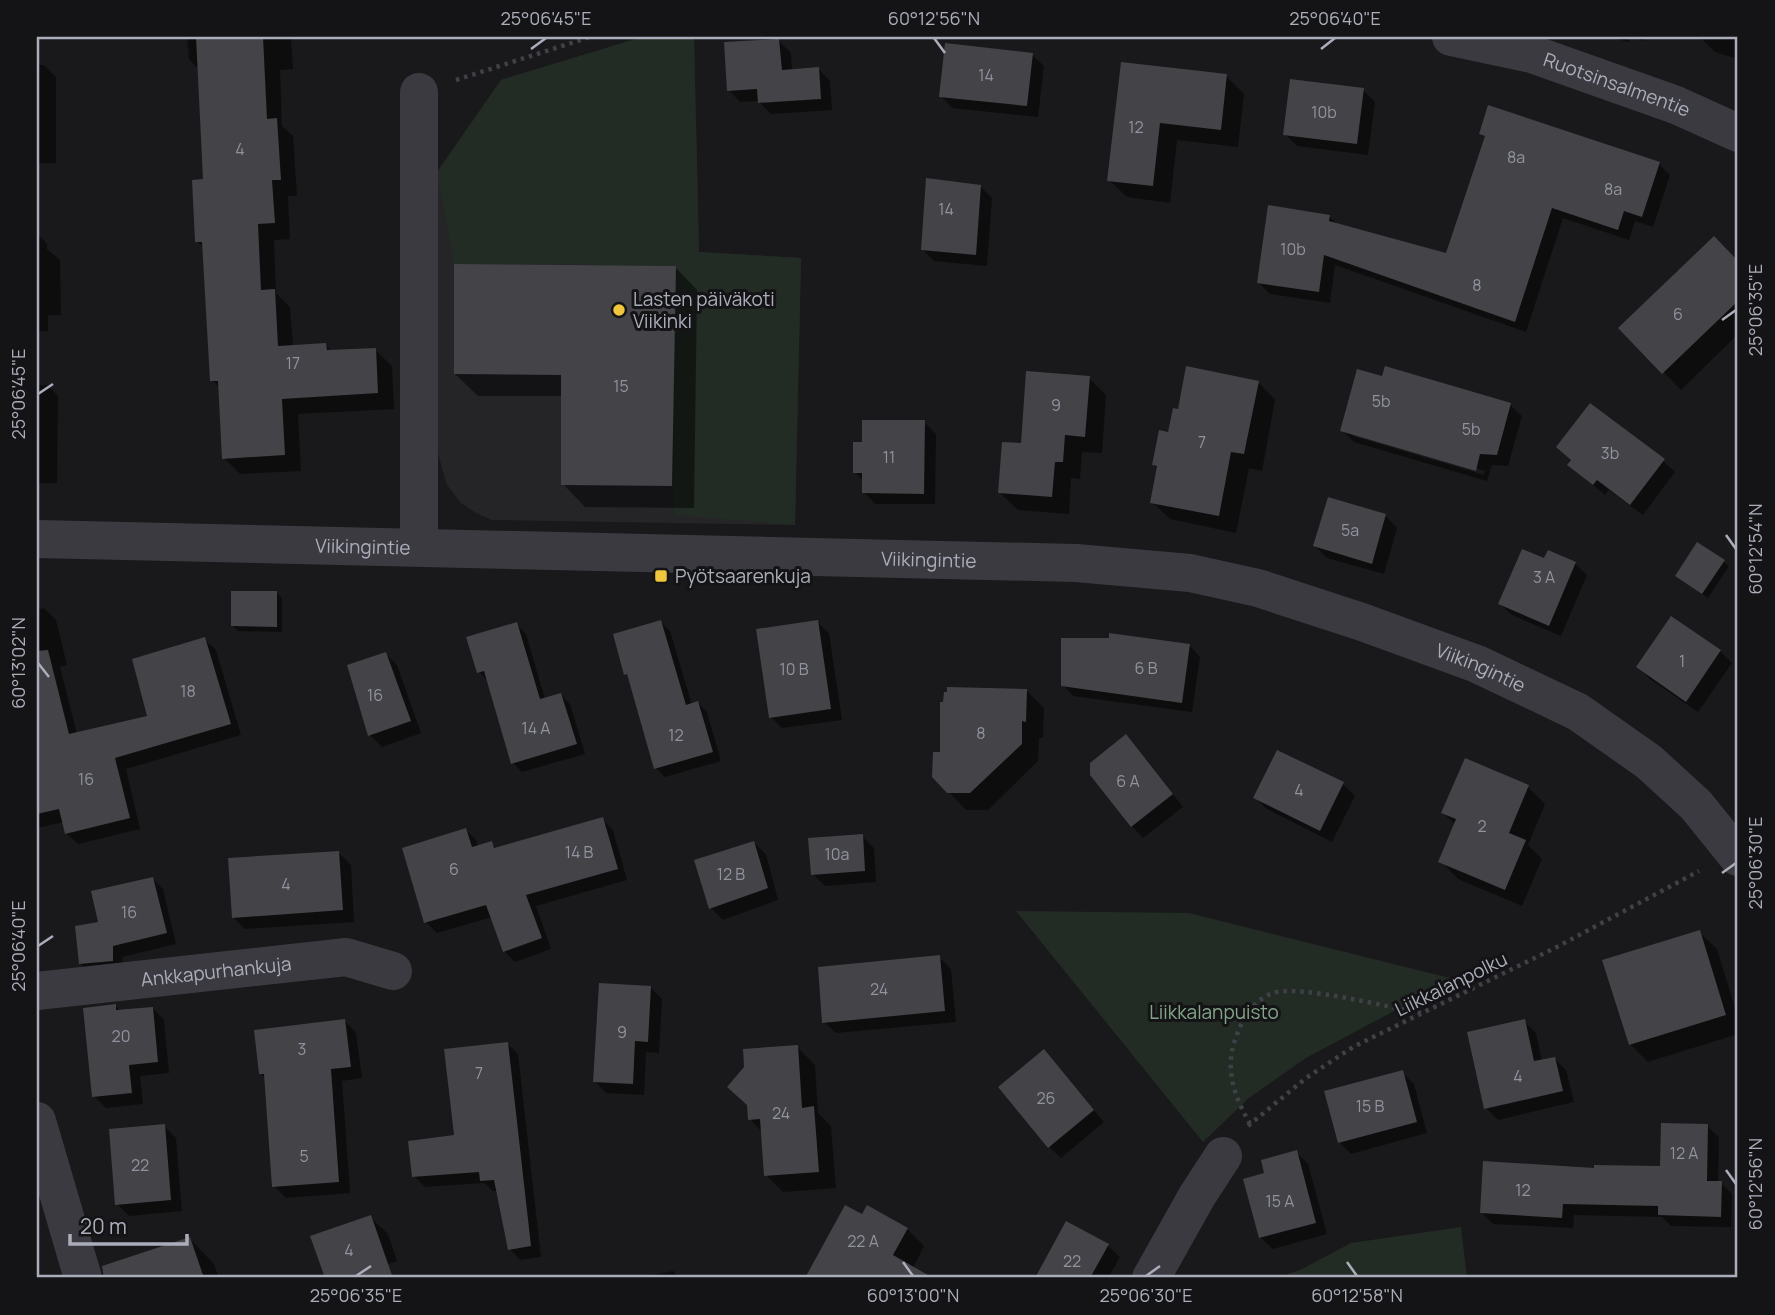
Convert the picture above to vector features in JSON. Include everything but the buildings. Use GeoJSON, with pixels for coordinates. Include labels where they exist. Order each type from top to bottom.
{"type":"FeatureCollection","features":[{"type":"Feature","properties":{"kind":"street","name":"Ruotsinsalmentie"},"geometry":{"type":"LineString","coordinates":[[1451,37],[1532,54],[1676,104],[1738,132]]}},
{"type":"Feature","properties":{"kind":"street"},"geometry":{"type":"LineString","coordinates":[[419,92],[419,546]]}},
{"type":"Feature","properties":{"kind":"street","name":"Viikingintie"},"geometry":{"type":"LineString","coordinates":[[37,539],[1076,563],[1190,573],[1258,588],[1362,622],[1477,664],[1578,712],[1649,762],[1668,779],[1696,805],[1738,857]]}},
{"type":"Feature","properties":{"kind":"street","name":"Ankkapurhankuja"},"geometry":{"type":"LineString","coordinates":[[37,990],[346,957],[393,971]]}},
{"type":"Feature","properties":{"kind":"street"},"geometry":{"type":"LineString","coordinates":[[38,1129],[83,1278]]}},
{"type":"Feature","properties":{"kind":"street"},"geometry":{"type":"LineString","coordinates":[[1151,1278],[1196,1196],[1223,1156]]}},
{"type":"Feature","properties":{"kind":"path"},"geometry":{"type":"LineString","coordinates":[[419,92],[590,37]]}},
{"type":"Feature","properties":{"kind":"path","name":"Liikkalanpolku"},"geometry":{"type":"LineString","coordinates":[[1223,1156],[1250,1124],[1306,1078],[1353,1047],[1555,948],[1700,871]]}},
{"type":"Feature","properties":{"kind":"path"},"geometry":{"type":"LineString","coordinates":[[1250,1124],[1230,1082],[1231,1050],[1241,1022],[1252,1006],[1274,992],[1308,992],[1423,1014]]}},
{"type":"Feature","properties":{"kind":"shaded area","name":"Lasten päiväkoti Viikinki"},"geometry":{"type":"Polygon","coordinates":[[[642,37],[694,37],[699,252],[801,258],[795,525],[492,520],[461,503],[447,485],[437,450],[437,172],[501,80],[642,37]]]}},
{"type":"Feature","properties":{"kind":"green space"},"geometry":{"type":"Polygon","coordinates":[[[642,37],[694,37],[699,252],[801,258],[795,525],[674,515],[675,266],[620,265],[619,274],[601,265],[454,264],[437,172],[501,80],[642,37]]]}},
{"type":"Feature","properties":{"kind":"green space","name":"Liikkalanpuisto"},"geometry":{"type":"Polygon","coordinates":[[[1016,911],[1189,913],[1454,979],[1306,1058],[1249,1098],[1203,1142],[1016,911]]]}},
{"type":"Feature","properties":{"kind":"green space"},"geometry":{"type":"Polygon","coordinates":[[[1461,1227],[1467,1278],[1277,1278],[1302,1269],[1351,1243],[1461,1227]]]}},
{"type":"Feature","properties":{"kind":"place","name":"Lasten päiväkoti Viikinki"},"geometry":{"type":"Point","coordinates":[619,310]}},
{"type":"Feature","properties":{"kind":"place","name":"Pyötsaarenkuja"},"geometry":{"type":"Point","coordinates":[661,576]}}]}
